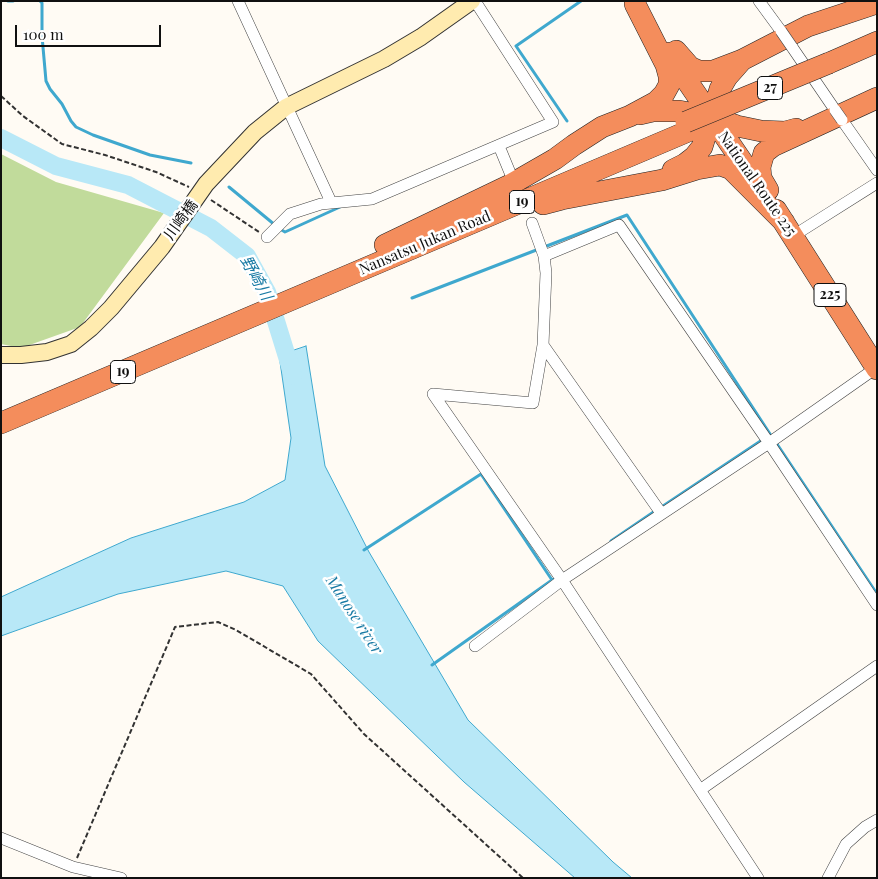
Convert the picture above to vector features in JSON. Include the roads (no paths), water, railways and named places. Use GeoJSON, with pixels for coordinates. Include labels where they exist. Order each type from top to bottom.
{"type":"FeatureCollection","features":[{"type":"Feature","properties":{"kind":"highway"},"geometry":{"type":"LineString","coordinates":[[634,3],[690,67],[699,71],[714,71],[742,60],[808,26],[877,3]]}},
{"type":"Feature","properties":{"kind":"highway","name":"19"},"geometry":{"type":"LineString","coordinates":[[355,267],[508,186],[555,159],[602,127],[630,116],[656,102],[669,85],[669,76],[666,65],[634,3]]}},
{"type":"Feature","properties":{"kind":"highway","name":"National Route 225"},"geometry":{"type":"LineString","coordinates":[[634,3],[788,229],[876,368]]}},
{"type":"Feature","properties":{"kind":"highway","name":"Nansatsu Jukan Road"},"geometry":{"type":"LineString","coordinates":[[831,67],[877,42]]}},
{"type":"Feature","properties":{"kind":"highway","name":"Nansatsu Jukan Road"},"geometry":{"type":"LineString","coordinates":[[1,407],[242,314],[831,67],[877,53]]}},
{"type":"Feature","properties":{"kind":"highway"},"geometry":{"type":"LineString","coordinates":[[742,60],[727,77],[720,89],[712,116],[737,126],[761,131],[785,132],[833,117]]}},
{"type":"Feature","properties":{"kind":"highway"},"geometry":{"type":"LineString","coordinates":[[788,229],[761,178],[760,166],[764,153],[773,146],[877,98]]}},
{"type":"Feature","properties":{"kind":"highway","name":"19"},"geometry":{"type":"LineString","coordinates":[[630,116],[666,110],[712,116],[702,147],[694,156],[685,164],[668,173],[636,185]]}},
{"type":"Feature","properties":{"kind":"highway","name":"19"},"geometry":{"type":"LineString","coordinates":[[355,267],[455,238],[519,211],[562,199],[662,180],[720,165],[731,169],[788,229]]}},
{"type":"Feature","properties":{"kind":"highway","name":"Nansatsu Jukan Road"},"geometry":{"type":"LineString","coordinates":[[1,424],[242,314]]}},
{"type":"Feature","properties":{"kind":"street"},"geometry":{"type":"LineString","coordinates":[[238,1],[332,202]]}},
{"type":"Feature","properties":{"kind":"street"},"geometry":{"type":"LineString","coordinates":[[267,237],[290,214],[320,204],[372,199],[553,122],[473,1]]}},
{"type":"Feature","properties":{"kind":"street","name":"川崎橋"},"geometry":{"type":"LineString","coordinates":[[1,355],[47,352],[71,344],[111,308],[162,247],[206,184],[255,132],[286,107],[384,59],[421,37],[473,1]]}},
{"type":"Feature","properties":{"kind":"street"},"geometry":{"type":"LineString","coordinates":[[759,1],[792,47],[833,117],[877,170]]}},
{"type":"Feature","properties":{"kind":"street"},"geometry":{"type":"LineString","coordinates":[[499,146],[513,180]]}},
{"type":"Feature","properties":{"kind":"street"},"geometry":{"type":"LineString","coordinates":[[788,229],[877,183]]}},
{"type":"Feature","properties":{"kind":"street"},"geometry":{"type":"LineString","coordinates":[[532,222],[544,256],[546,273],[543,345],[533,403],[434,394],[562,580],[758,878]]}},
{"type":"Feature","properties":{"kind":"street"},"geometry":{"type":"LineString","coordinates":[[544,256],[619,225],[769,443],[877,605]]}},
{"type":"Feature","properties":{"kind":"street"},"geometry":{"type":"LineString","coordinates":[[543,345],[660,510]]}},
{"type":"Feature","properties":{"kind":"street"},"geometry":{"type":"LineString","coordinates":[[475,646],[562,580],[660,510],[769,443],[876,368]]}},
{"type":"Feature","properties":{"kind":"street"},"geometry":{"type":"LineString","coordinates":[[700,790],[877,666]]}},
{"type":"Feature","properties":{"kind":"street"},"geometry":{"type":"LineString","coordinates":[[828,878],[846,844],[865,827],[877,820]]}},
{"type":"Feature","properties":{"kind":"street"},"geometry":{"type":"LineString","coordinates":[[1,838],[71,872],[121,878]]}},
{"type":"Feature","properties":{"kind":"water","name":"Manose river"},"geometry":{"type":"Polygon","coordinates":[[[306,346],[325,466],[369,552],[468,720],[613,862],[632,878],[575,878],[464,782],[318,641],[283,586],[226,571],[118,594],[1,636],[1,597],[131,538],[244,502],[285,480],[291,438],[279,355],[306,346]]]}},
{"type":"Feature","properties":{"kind":"waterway"},"geometry":{"type":"LineString","coordinates":[[8,1],[13,1]]}},
{"type":"Feature","properties":{"kind":"waterway"},"geometry":{"type":"LineString","coordinates":[[40,1],[42,3],[42,36],[46,81],[76,127],[150,155],[191,163]]}},
{"type":"Feature","properties":{"kind":"waterway"},"geometry":{"type":"LineString","coordinates":[[567,121],[516,46],[581,1]]}},
{"type":"Feature","properties":{"kind":"waterway","name":"野崎川"},"geometry":{"type":"LineString","coordinates":[[1,138],[56,166],[128,185],[211,228],[247,256],[267,292],[293,376]]}},
{"type":"Feature","properties":{"kind":"waterway"},"geometry":{"type":"LineString","coordinates":[[229,187],[275,225]]}},
{"type":"Feature","properties":{"kind":"waterway"},"geometry":{"type":"LineString","coordinates":[[280,229],[285,232],[340,207]]}},
{"type":"Feature","properties":{"kind":"waterway"},"geometry":{"type":"LineString","coordinates":[[412,298],[627,215],[772,437]]}},
{"type":"Feature","properties":{"kind":"waterway"},"geometry":{"type":"LineString","coordinates":[[660,508],[762,440]]}},
{"type":"Feature","properties":{"kind":"waterway"},"geometry":{"type":"LineString","coordinates":[[777,444],[877,594]]}},
{"type":"Feature","properties":{"kind":"waterway"},"geometry":{"type":"LineString","coordinates":[[364,550],[481,474],[552,580],[556,578]]}},
{"type":"Feature","properties":{"kind":"waterway"},"geometry":{"type":"LineString","coordinates":[[611,541],[655,511]]}},
{"type":"Feature","properties":{"kind":"waterway"},"geometry":{"type":"LineString","coordinates":[[432,665],[552,580]]}}]}
